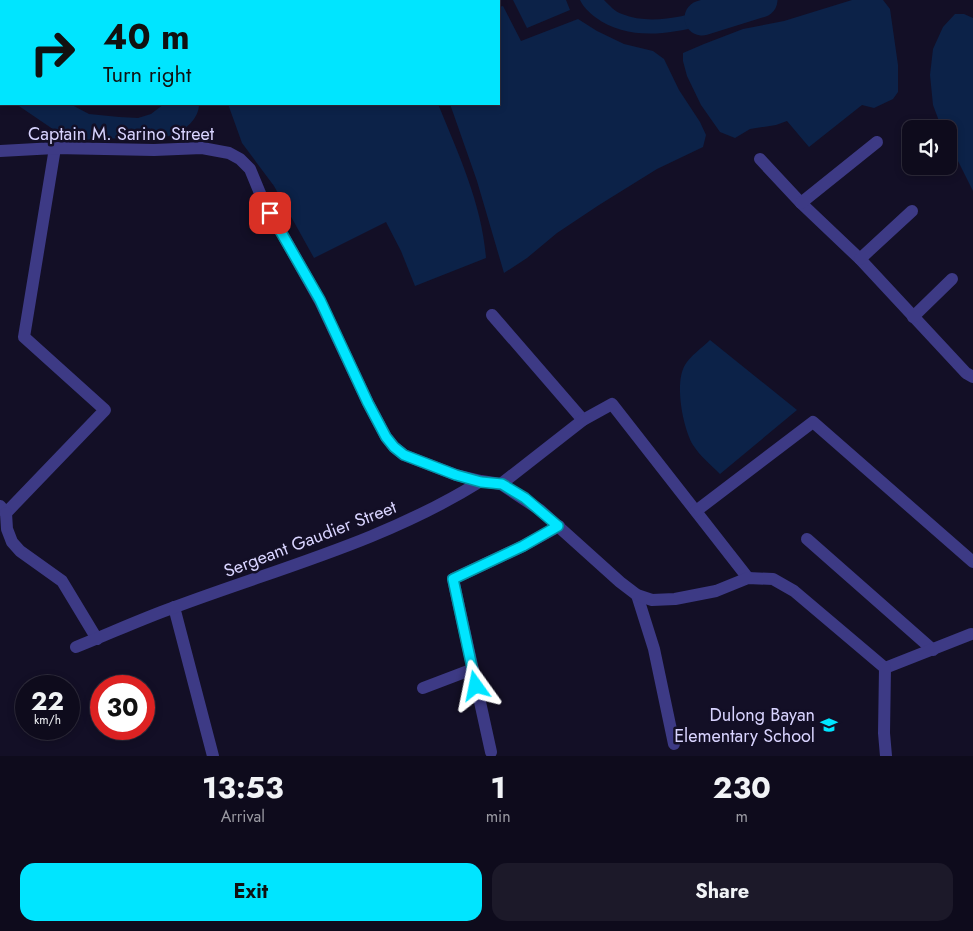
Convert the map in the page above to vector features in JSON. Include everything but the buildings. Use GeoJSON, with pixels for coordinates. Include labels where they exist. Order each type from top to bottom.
{"type":"FeatureCollection","features":[{"type":"Feature","properties":{"kind":"street"},"geometry":{"type":"LineString","coordinates":[[801,203],[878,142]]}},
{"type":"Feature","properties":{"kind":"street"},"geometry":{"type":"LineString","coordinates":[[55,148],[24,337],[105,410],[3,510],[12,542],[20,551],[62,581],[97,639]]}},
{"type":"Feature","properties":{"kind":"street","name":"Captain M. Sarino Street"},"geometry":{"type":"LineString","coordinates":[[0,151],[55,148],[144,150],[202,148],[229,153],[240,159],[250,169],[262,198],[320,300],[386,437],[404,455],[456,475],[481,482],[502,484],[525,498],[637,595],[652,600],[674,598],[716,591],[748,578],[773,579],[794,591],[885,668]]}},
{"type":"Feature","properties":{"kind":"street"},"geometry":{"type":"LineString","coordinates":[[760,159],[801,203],[860,259],[913,317],[971,372]]}},
{"type":"Feature","properties":{"kind":"street"},"geometry":{"type":"LineString","coordinates":[[860,259],[912,211]]}},
{"type":"Feature","properties":{"kind":"street"},"geometry":{"type":"LineString","coordinates":[[913,317],[952,278]]}},
{"type":"Feature","properties":{"kind":"street"},"geometry":{"type":"LineString","coordinates":[[492,316],[584,420]]}},
{"type":"Feature","properties":{"kind":"street"},"geometry":{"type":"LineString","coordinates":[[502,484],[584,420],[612,404],[748,578]]}},
{"type":"Feature","properties":{"kind":"street"},"geometry":{"type":"LineString","coordinates":[[696,511],[814,422],[973,562]]}},
{"type":"Feature","properties":{"kind":"street","name":"Sergeant Gaudier Street"},"geometry":{"type":"LineString","coordinates":[[76,647],[174,607],[351,546],[447,502],[481,482]]}},
{"type":"Feature","properties":{"kind":"street"},"geometry":{"type":"LineString","coordinates":[[491,752],[453,579],[523,546],[558,526]]}},
{"type":"Feature","properties":{"kind":"street"},"geometry":{"type":"LineString","coordinates":[[807,539],[932,650]]}},
{"type":"Feature","properties":{"kind":"street"},"geometry":{"type":"LineString","coordinates":[[637,595],[654,649],[674,744]]}},
{"type":"Feature","properties":{"kind":"street"},"geometry":{"type":"LineString","coordinates":[[174,607],[213,756]]}},
{"type":"Feature","properties":{"kind":"street"},"geometry":{"type":"LineString","coordinates":[[886,756],[884,733],[885,668],[971,634]]}},
{"type":"Feature","properties":{"kind":"street"},"geometry":{"type":"LineString","coordinates":[[423,688],[473,669]]}},
{"type":"Feature","properties":{"kind":"water"},"geometry":{"type":"Polygon","coordinates":[[[513,0],[566,0],[570,10],[527,28],[513,0]]]}},
{"type":"Feature","properties":{"kind":"water"},"geometry":{"type":"Polygon","coordinates":[[[580,0],[604,0],[619,13],[643,19],[677,17],[741,0],[746,0],[749,11],[692,28],[651,34],[631,32],[612,27],[595,17],[580,0]]]}},
{"type":"Feature","properties":{"kind":"water"},"geometry":{"type":"Polygon","coordinates":[[[852,0],[883,0],[890,9],[898,65],[898,92],[893,99],[874,108],[862,105],[809,147],[787,121],[776,125],[750,129],[735,138],[720,132],[701,105],[687,76],[683,53],[743,29],[784,21],[852,0]]]}},
{"type":"Feature","properties":{"kind":"water"},"geometry":{"type":"Polygon","coordinates":[[[503,6],[521,41],[578,19],[624,44],[653,51],[664,59],[679,90],[700,122],[706,135],[703,147],[657,169],[599,205],[557,233],[527,258],[504,273],[477,181],[450,105],[500,105],[500,7],[503,6]]]}},
{"type":"Feature","properties":{"kind":"water"},"geometry":{"type":"Polygon","coordinates":[[[955,14],[964,14],[973,18],[973,191],[957,159],[957,120],[939,120],[933,105],[930,75],[933,49],[943,27],[955,14]]]}},
{"type":"Feature","properties":{"kind":"water"},"geometry":{"type":"Polygon","coordinates":[[[17,105],[72,105],[89,114],[138,118],[151,114],[163,105],[199,105],[194,119],[182,131],[172,136],[79,140],[66,138],[17,105]]]}},
{"type":"Feature","properties":{"kind":"water"},"geometry":{"type":"Polygon","coordinates":[[[228,105],[438,105],[474,198],[484,238],[486,258],[415,286],[401,251],[386,222],[314,258],[274,186],[242,143],[228,105]]]}},
{"type":"Feature","properties":{"kind":"water"},"geometry":{"type":"Polygon","coordinates":[[[710,340],[797,410],[720,474],[702,457],[689,437],[683,417],[680,394],[680,383],[685,365],[710,340]]]}},
{"type":"Feature","properties":{"kind":"waterway"},"geometry":{"type":"LineString","coordinates":[[702,18],[760,0]]}},
{"type":"Feature","properties":{"kind":"place","name":"Dulong Bayan Elementary School"},"geometry":{"type":"Point","coordinates":[829,725]}},
{"type":"Feature","properties":{"kind":"route"},"geometry":{"type":"LineString","coordinates":[[270,213],[320,300],[368,403],[386,437],[394,447],[404,455],[456,475],[481,482],[502,484],[525,498],[558,526],[523,546],[453,579],[476,686]]}}]}
